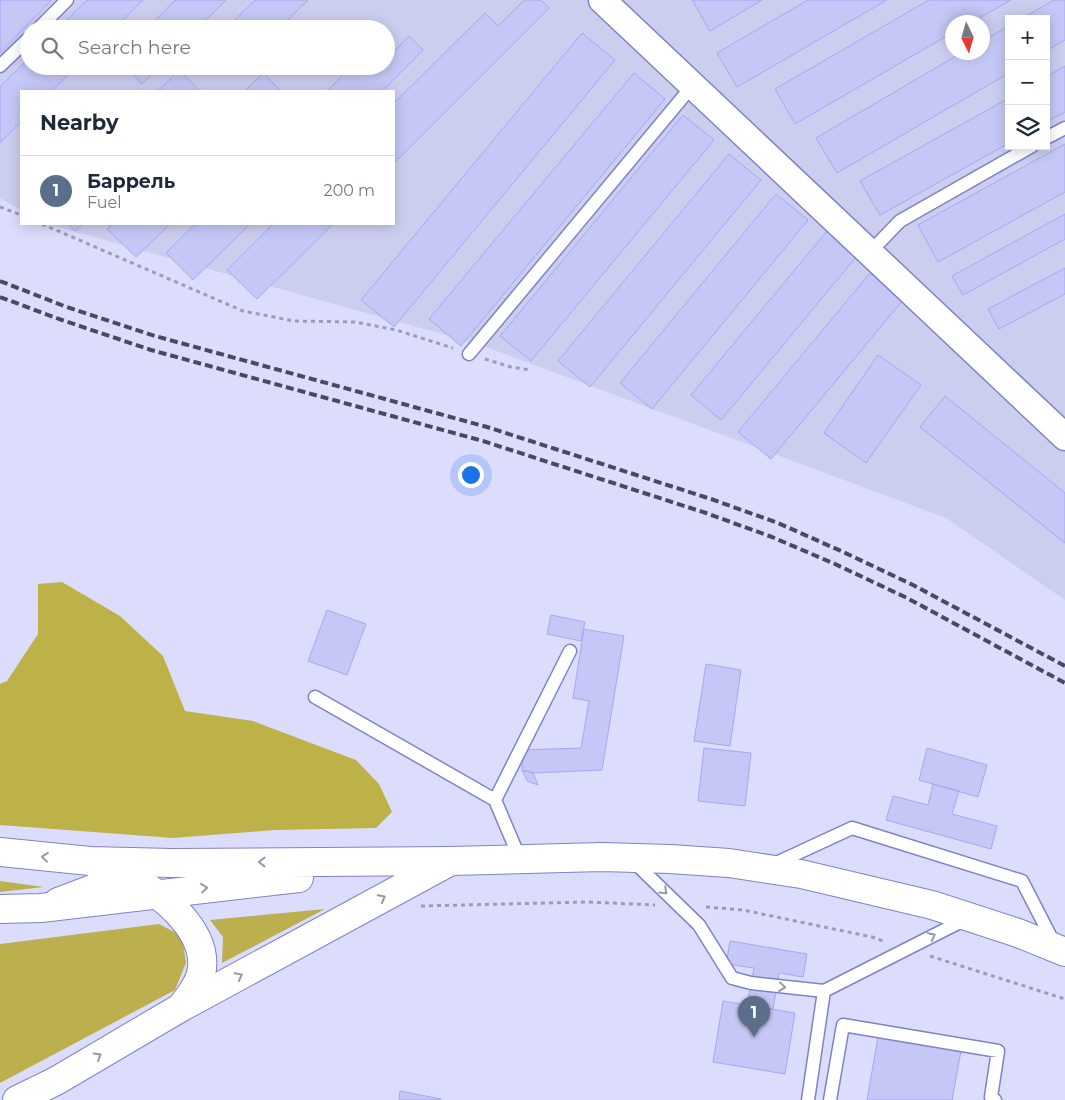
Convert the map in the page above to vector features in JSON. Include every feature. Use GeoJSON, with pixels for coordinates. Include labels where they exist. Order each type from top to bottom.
{"type":"FeatureCollection","features":[{"type":"Feature","properties":{"kind":"main road"},"geometry":{"type":"LineString","coordinates":[[0,852],[90,861],[172,863],[451,861],[629,857],[729,863],[801,874],[932,905],[1018,934],[1061,951]]}},
{"type":"Feature","properties":{"kind":"main road"},"geometry":{"type":"LineString","coordinates":[[90,861],[126,875],[156,893],[180,914],[195,936],[202,956],[201,974],[195,989],[180,1008]]}},
{"type":"Feature","properties":{"kind":"main road"},"geometry":{"type":"LineString","coordinates":[[0,916],[41,908],[156,893],[451,861]]}},
{"type":"Feature","properties":{"kind":"main road"},"geometry":{"type":"LineString","coordinates":[[17,1100],[52,1091],[180,1008],[451,861]]}},
{"type":"Feature","properties":{"kind":"main road"},"geometry":{"type":"LineString","coordinates":[[0,909],[41,908],[126,875],[172,863]]}},
{"type":"Feature","properties":{"kind":"street"},"geometry":{"type":"LineString","coordinates":[[602,0],[1065,437]]}},
{"type":"Feature","properties":{"kind":"lane"},"geometry":{"type":"LineString","coordinates":[[47,20],[67,0]]}},
{"type":"Feature","properties":{"kind":"lane"},"geometry":{"type":"LineString","coordinates":[[0,66],[20,47]]}},
{"type":"Feature","properties":{"kind":"lane"},"geometry":{"type":"LineString","coordinates":[[469,354],[693,85]]}},
{"type":"Feature","properties":{"kind":"lane"},"geometry":{"type":"LineString","coordinates":[[1050,136],[1065,128]]}},
{"type":"Feature","properties":{"kind":"lane"},"geometry":{"type":"LineString","coordinates":[[870,252],[900,221],[1025,150]]}},
{"type":"Feature","properties":{"kind":"lane"},"geometry":{"type":"LineString","coordinates":[[496,800],[570,652]]}},
{"type":"Feature","properties":{"kind":"lane"},"geometry":{"type":"LineString","coordinates":[[315,697],[496,800],[520,859]]}},
{"type":"Feature","properties":{"kind":"lane"},"geometry":{"type":"LineString","coordinates":[[766,868],[852,828],[1022,882],[1061,951]]}},
{"type":"Feature","properties":{"kind":"lane"},"geometry":{"type":"LineString","coordinates":[[629,857],[699,925],[732,978],[760,984],[824,991],[969,917]]}},
{"type":"Feature","properties":{"kind":"lane"},"geometry":{"type":"LineString","coordinates":[[808,1100],[824,991]]}},
{"type":"Feature","properties":{"kind":"lane"},"geometry":{"type":"LineString","coordinates":[[830,1100],[843,1025],[998,1051],[992,1099]]}},
{"type":"Feature","properties":{"kind":"path"},"geometry":{"type":"LineString","coordinates":[[0,206],[20,215]]}},
{"type":"Feature","properties":{"kind":"path"},"geometry":{"type":"LineString","coordinates":[[44,225],[243,311],[294,321],[355,322],[396,330],[511,367],[531,370]]}},
{"type":"Feature","properties":{"kind":"path"},"geometry":{"type":"LineString","coordinates":[[415,906],[588,902],[743,910],[872,937],[1065,999]]}},
{"type":"Feature","properties":{"kind":"shaded area"},"geometry":{"type":"Polygon","coordinates":[[[0,0],[1065,0],[1065,600],[946,518],[478,344],[51,225],[395,225],[395,90],[20,90],[20,209],[0,198],[0,0]]]}},
{"type":"Feature","properties":{"kind":"shaded area"},"geometry":{"type":"Polygon","coordinates":[[[62,582],[120,616],[163,656],[185,711],[253,721],[356,760],[379,784],[392,812],[376,828],[275,830],[173,838],[0,825],[0,684],[7,681],[38,634],[38,584],[62,582]]]}},
{"type":"Feature","properties":{"kind":"shaded area"},"geometry":{"type":"Polygon","coordinates":[[[0,881],[44,887],[0,892],[0,881]]]}},
{"type":"Feature","properties":{"kind":"shaded area"},"geometry":{"type":"Polygon","coordinates":[[[325,909],[222,963],[223,937],[210,920],[325,909]]]}},
{"type":"Feature","properties":{"kind":"shaded area"},"geometry":{"type":"Polygon","coordinates":[[[159,924],[182,936],[186,963],[175,990],[0,1083],[0,944],[159,924]]]}},
{"type":"Feature","properties":{"kind":"building"},"geometry":{"type":"Polygon","coordinates":[[[0,0],[52,0],[32,20],[20,20],[20,33],[0,53],[0,0]]]}},
{"type":"Feature","properties":{"kind":"building"},"geometry":{"type":"Polygon","coordinates":[[[87,0],[143,0],[123,20],[67,20],[87,0]]]}},
{"type":"Feature","properties":{"kind":"building"},"geometry":{"type":"Polygon","coordinates":[[[175,0],[226,0],[206,20],[156,20],[175,0]]]}},
{"type":"Feature","properties":{"kind":"building"},"geometry":{"type":"Polygon","coordinates":[[[255,0],[308,0],[288,20],[235,20],[255,0]]]}},
{"type":"Feature","properties":{"kind":"building"},"geometry":{"type":"Polygon","coordinates":[[[524,0],[541,0],[549,8],[395,162],[395,102],[485,13],[498,26],[524,0]]]}},
{"type":"Feature","properties":{"kind":"building"},"geometry":{"type":"Polygon","coordinates":[[[692,0],[762,0],[710,31],[692,0]]]}},
{"type":"Feature","properties":{"kind":"building"},"geometry":{"type":"Polygon","coordinates":[[[808,0],[887,0],[737,87],[717,53],[808,0]]]}},
{"type":"Feature","properties":{"kind":"building"},"geometry":{"type":"Polygon","coordinates":[[[929,0],[1011,0],[984,15],[945,15],[945,37],[795,124],[775,89],[929,0]]]}},
{"type":"Feature","properties":{"kind":"building"},"geometry":{"type":"Polygon","coordinates":[[[1054,0],[1065,0],[1065,40],[1050,49],[1050,15],[1028,15],[1054,0]]]}},
{"type":"Feature","properties":{"kind":"building"},"geometry":{"type":"Polygon","coordinates":[[[1005,28],[1005,75],[837,173],[816,138],[949,60],[990,60],[990,37],[1005,28]]]}},
{"type":"Feature","properties":{"kind":"building"},"geometry":{"type":"Polygon","coordinates":[[[582,33],[615,60],[394,327],[361,300],[582,33]]]}},
{"type":"Feature","properties":{"kind":"building"},"geometry":{"type":"Polygon","coordinates":[[[409,36],[423,50],[383,90],[328,90],[343,75],[395,75],[395,50],[409,36]]]}},
{"type":"Feature","properties":{"kind":"building"},"geometry":{"type":"Polygon","coordinates":[[[1065,66],[1065,112],[1050,120],[1050,105],[1050,75],[1065,66]]]}},
{"type":"Feature","properties":{"kind":"building"},"geometry":{"type":"Polygon","coordinates":[[[20,67],[20,75],[68,75],[53,90],[20,90],[20,123],[0,143],[0,87],[20,67]]]}},
{"type":"Feature","properties":{"kind":"building"},"geometry":{"type":"Polygon","coordinates":[[[634,73],[665,99],[461,346],[429,319],[634,73]]]}},
{"type":"Feature","properties":{"kind":"building"},"geometry":{"type":"Polygon","coordinates":[[[134,75],[151,75],[142,84],[134,75]]]}},
{"type":"Feature","properties":{"kind":"building"},"geometry":{"type":"Polygon","coordinates":[[[174,75],[184,75],[199,90],[159,90],[174,75]]]}},
{"type":"Feature","properties":{"kind":"building"},"geometry":{"type":"Polygon","coordinates":[[[261,75],[265,75],[280,90],[246,90],[261,75]]]}},
{"type":"Feature","properties":{"kind":"building"},"geometry":{"type":"Polygon","coordinates":[[[1005,100],[1005,145],[880,215],[860,181],[1005,100]]]}},
{"type":"Feature","properties":{"kind":"building"},"geometry":{"type":"Polygon","coordinates":[[[683,115],[714,140],[531,361],[500,336],[683,115]]]}},
{"type":"Feature","properties":{"kind":"building"},"geometry":{"type":"Polygon","coordinates":[[[1065,144],[1065,192],[938,262],[918,225],[1065,144]]]}},
{"type":"Feature","properties":{"kind":"building"},"geometry":{"type":"Polygon","coordinates":[[[729,154],[761,180],[590,387],[558,361],[729,154]]]}},
{"type":"Feature","properties":{"kind":"building"},"geometry":{"type":"Polygon","coordinates":[[[776,194],[808,220],[652,409],[620,383],[776,194]]]}},
{"type":"Feature","properties":{"kind":"building"},"geometry":{"type":"Polygon","coordinates":[[[1065,214],[1065,239],[963,295],[952,276],[1065,214]]]}},
{"type":"Feature","properties":{"kind":"building"},"geometry":{"type":"Polygon","coordinates":[[[69,225],[82,225],[75,231],[69,225]]]}},
{"type":"Feature","properties":{"kind":"building"},"geometry":{"type":"Polygon","coordinates":[[[112,225],[169,225],[136,257],[107,229],[112,225]]]}},
{"type":"Feature","properties":{"kind":"building"},"geometry":{"type":"Polygon","coordinates":[[[194,225],[249,225],[193,280],[166,253],[194,225]]]}},
{"type":"Feature","properties":{"kind":"building"},"geometry":{"type":"Polygon","coordinates":[[[272,225],[332,225],[257,299],[227,270],[272,225]]]}},
{"type":"Feature","properties":{"kind":"building"},"geometry":{"type":"Polygon","coordinates":[[[827,231],[857,256],[721,420],[691,395],[827,231]]]}},
{"type":"Feature","properties":{"kind":"building"},"geometry":{"type":"Polygon","coordinates":[[[1065,268],[1065,294],[999,329],[988,309],[1065,268]]]}},
{"type":"Feature","properties":{"kind":"building"},"geometry":{"type":"Polygon","coordinates":[[[870,273],[903,300],[771,459],[738,432],[870,273]]]}},
{"type":"Feature","properties":{"kind":"building"},"geometry":{"type":"Polygon","coordinates":[[[878,355],[921,385],[866,463],[824,433],[878,355]]]}},
{"type":"Feature","properties":{"kind":"building"},"geometry":{"type":"Polygon","coordinates":[[[945,396],[1065,493],[1065,543],[920,427],[945,396]]]}},
{"type":"Feature","properties":{"kind":"building"},"geometry":{"type":"Polygon","coordinates":[[[327,610],[366,624],[347,675],[308,661],[327,610]]]}},
{"type":"Feature","properties":{"kind":"building"},"geometry":{"type":"Polygon","coordinates":[[[551,615],[585,622],[581,641],[547,634],[551,615]]]}},
{"type":"Feature","properties":{"kind":"building"},"geometry":{"type":"Polygon","coordinates":[[[584,629],[624,636],[602,770],[533,773],[522,770],[522,750],[581,748],[589,701],[573,698],[584,629]]]}},
{"type":"Feature","properties":{"kind":"building"},"geometry":{"type":"Polygon","coordinates":[[[706,664],[741,670],[730,746],[694,741],[706,664]]]}},
{"type":"Feature","properties":{"kind":"building"},"geometry":{"type":"Polygon","coordinates":[[[704,748],[751,753],[745,806],[698,801],[704,748]]]}},
{"type":"Feature","properties":{"kind":"building"},"geometry":{"type":"Polygon","coordinates":[[[927,748],[987,765],[978,797],[919,780],[927,748]]]}},
{"type":"Feature","properties":{"kind":"building"},"geometry":{"type":"Polygon","coordinates":[[[522,770],[533,773],[538,785],[527,781],[522,770]]]}},
{"type":"Feature","properties":{"kind":"building"},"geometry":{"type":"Polygon","coordinates":[[[933,784],[959,791],[952,814],[997,826],[991,849],[886,820],[893,796],[928,805],[933,784]]]}},
{"type":"Feature","properties":{"kind":"building"},"geometry":{"type":"Polygon","coordinates":[[[730,941],[807,954],[803,977],[779,973],[773,1009],[747,1005],[754,968],[726,964],[730,941]]]}},
{"type":"Feature","properties":{"kind":"building"},"geometry":{"type":"Polygon","coordinates":[[[723,1001],[795,1013],[785,1074],[713,1062],[723,1001]]]}},
{"type":"Feature","properties":{"kind":"building"},"geometry":{"type":"Polygon","coordinates":[[[878,1037],[961,1051],[952,1100],[867,1100],[878,1037]]]}},
{"type":"Feature","properties":{"kind":"building"},"geometry":{"type":"Polygon","coordinates":[[[400,1091],[441,1099],[441,1100],[399,1100],[400,1091]]]}},
{"type":"Feature","properties":{"kind":"railway"},"geometry":{"type":"LineString","coordinates":[[0,281],[64,306],[155,336],[487,427],[711,499],[778,523],[913,585],[1065,666]]}},
{"type":"Feature","properties":{"kind":"railway"},"geometry":{"type":"LineString","coordinates":[[0,297],[151,350],[483,441],[706,513],[772,537],[907,598],[1065,683]]}},
{"type":"Feature","properties":{"kind":"place","name":"Баррель"},"geometry":{"type":"Point","coordinates":[754,1037]}}]}
